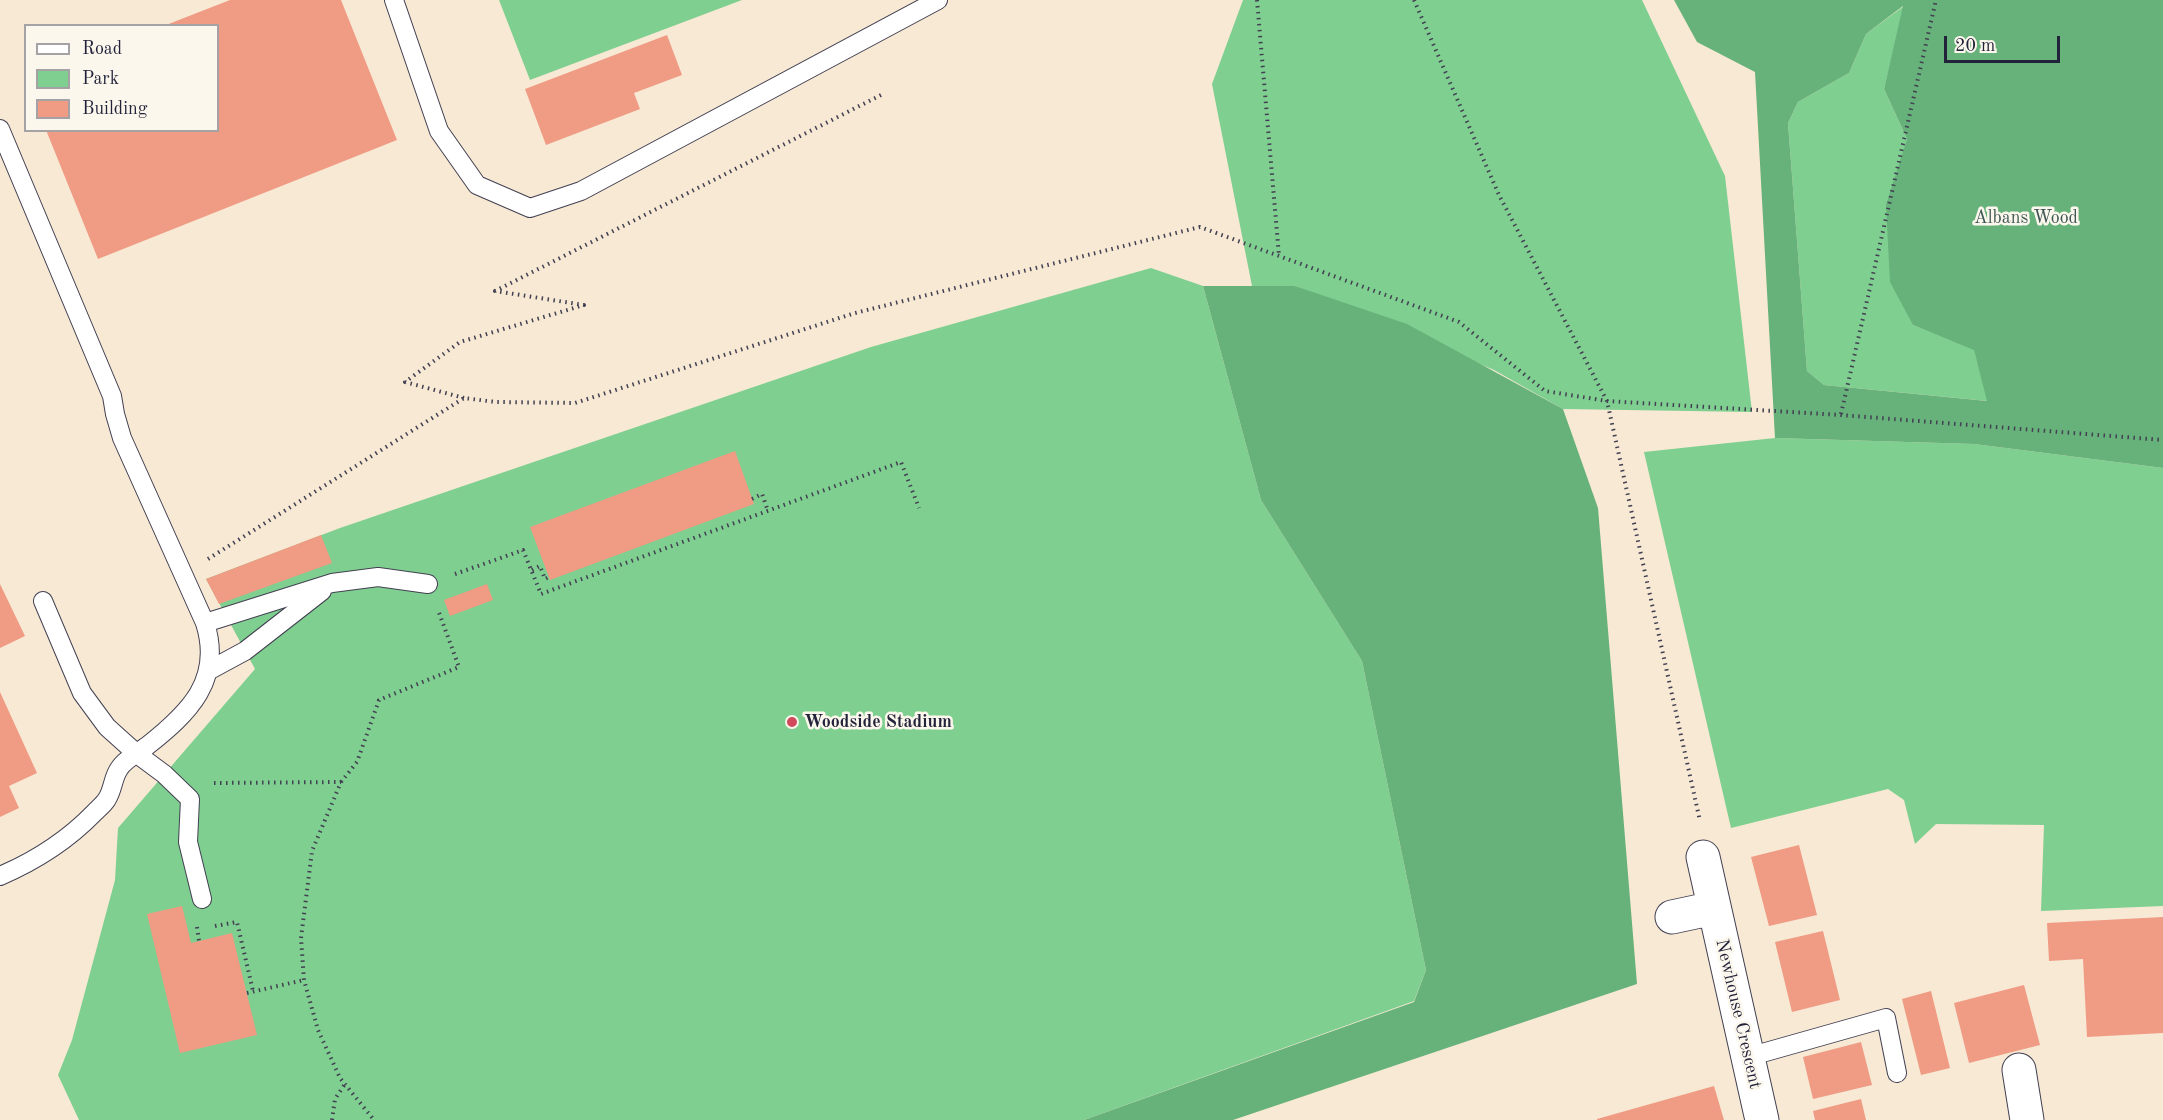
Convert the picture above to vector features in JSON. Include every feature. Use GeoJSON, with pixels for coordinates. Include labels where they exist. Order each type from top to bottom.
{"type":"FeatureCollection","features":[{"type":"Feature","properties":{"kind":"street","name":"Newhouse Crescent"},"geometry":{"type":"LineString","coordinates":[[1703,857],[1762,1120]]}},
{"type":"Feature","properties":{"kind":"street"},"geometry":{"type":"LineString","coordinates":[[1672,916],[1714,908]]}},
{"type":"Feature","properties":{"kind":"street"},"geometry":{"type":"LineString","coordinates":[[2019,1070],[2027,1120]]}},
{"type":"Feature","properties":{"kind":"lane"},"geometry":{"type":"LineString","coordinates":[[394,0],[439,131],[477,185],[530,208],[581,190],[938,0]]}},
{"type":"Feature","properties":{"kind":"lane"},"geometry":{"type":"LineString","coordinates":[[0,129],[112,396],[122,438],[205,623],[210,640],[211,662],[206,681],[196,699],[174,725],[119,768],[107,799],[84,824],[34,860],[0,876]]}},
{"type":"Feature","properties":{"kind":"lane"},"geometry":{"type":"LineString","coordinates":[[205,623],[332,583],[378,577],[428,584]]}},
{"type":"Feature","properties":{"kind":"lane"},"geometry":{"type":"LineString","coordinates":[[208,671],[245,651],[332,583]]}},
{"type":"Feature","properties":{"kind":"lane"},"geometry":{"type":"LineString","coordinates":[[43,601],[82,693],[107,727],[164,774],[190,799],[188,842],[202,899]]}},
{"type":"Feature","properties":{"kind":"lane"},"geometry":{"type":"LineString","coordinates":[[1748,1057],[1886,1018],[1897,1073]]}},
{"type":"Feature","properties":{"kind":"path"},"geometry":{"type":"LineString","coordinates":[[1257,0],[1279,256]]}},
{"type":"Feature","properties":{"kind":"path"},"geometry":{"type":"LineString","coordinates":[[1414,0],[1499,195],[1607,401],[1704,840],[1703,857]]}},
{"type":"Feature","properties":{"kind":"path"},"geometry":{"type":"LineString","coordinates":[[1841,415],[1936,0]]}},
{"type":"Feature","properties":{"kind":"path"},"geometry":{"type":"LineString","coordinates":[[883,94],[495,291],[584,305],[460,342],[405,382],[464,398],[496,402],[574,403],[855,313],[1200,227],[1459,322],[1545,391],[1607,401],[1841,415],[2163,440]]}},
{"type":"Feature","properties":{"kind":"path"},"geometry":{"type":"LineString","coordinates":[[183,575],[464,398]]}},
{"type":"Feature","properties":{"kind":"path"},"geometry":{"type":"LineString","coordinates":[[374,1120],[345,1084],[318,1030],[304,980],[301,938],[312,851],[341,782],[357,762],[379,700],[459,667],[428,584],[523,550],[541,594],[901,462],[919,508]]}},
{"type":"Feature","properties":{"kind":"path"},"geometry":{"type":"LineString","coordinates":[[752,499],[762,494],[768,510]]}},
{"type":"Feature","properties":{"kind":"path"},"geometry":{"type":"LineString","coordinates":[[532,570],[540,566],[545,579],[549,577]]}},
{"type":"Feature","properties":{"kind":"path"},"geometry":{"type":"LineString","coordinates":[[182,791],[214,783],[341,782]]}},
{"type":"Feature","properties":{"kind":"path"},"geometry":{"type":"LineString","coordinates":[[197,930],[237,922],[253,991]]}},
{"type":"Feature","properties":{"kind":"path"},"geometry":{"type":"LineString","coordinates":[[247,993],[304,980]]}},
{"type":"Feature","properties":{"kind":"path"},"geometry":{"type":"LineString","coordinates":[[332,1120],[335,1100],[345,1084]]}},
{"type":"Feature","properties":{"kind":"green space"},"geometry":{"type":"Polygon","coordinates":[[[499,0],[742,0],[530,80],[499,0]]]}},
{"type":"Feature","properties":{"kind":"green space"},"geometry":{"type":"Polygon","coordinates":[[[1243,0],[1642,0],[1725,176],[1752,412],[1563,409],[1494,370],[1295,286],[1252,286],[1212,84],[1243,0]]]}},
{"type":"Feature","properties":{"kind":"green space","name":"Albans Wood"},"geometry":{"type":"Polygon","coordinates":[[[1674,0],[2163,0],[2163,468],[1974,444],[1775,438],[1755,72],[1697,42],[1674,0]],[[1903,6],[1866,34],[1849,73],[1798,102],[1788,123],[1807,371],[1824,385],[1987,401],[1974,350],[1913,325],[1890,282],[1886,205],[1907,139],[1884,89],[1903,6]]]}},
{"type":"Feature","properties":{"kind":"green space"},"geometry":{"type":"Polygon","coordinates":[[[1904,6],[1884,89],[1907,139],[1900,165],[1913,325],[1974,349],[1988,401],[1824,385],[1807,371],[1788,123],[1798,102],[1849,73],[1866,34],[1904,6]]]}},
{"type":"Feature","properties":{"kind":"green space","name":"Woodside Stadium"},"geometry":{"type":"Polygon","coordinates":[[[1151,268],[1203,286],[1261,500],[1362,661],[1426,970],[1414,1001],[1084,1120],[79,1120],[58,1075],[72,1040],[115,880],[118,828],[255,669],[206,579],[340,528],[871,347],[1151,268]]]}},
{"type":"Feature","properties":{"kind":"green space"},"geometry":{"type":"Polygon","coordinates":[[[1203,286],[1295,286],[1407,324],[1563,409],[1598,508],[1637,984],[1233,1120],[1084,1120],[1414,1002],[1426,970],[1362,661],[1261,500],[1203,286]]]}},
{"type":"Feature","properties":{"kind":"green space"},"geometry":{"type":"Polygon","coordinates":[[[1775,438],[1974,444],[2163,468],[2163,906],[2041,911],[2044,825],[1936,824],[1915,844],[1904,800],[1888,789],[1731,828],[1644,452],[1775,438]]]}},
{"type":"Feature","properties":{"kind":"building"},"geometry":{"type":"Polygon","coordinates":[[[230,0],[341,0],[397,140],[98,259],[47,132],[219,132],[219,24],[169,24],[230,0]]]}},
{"type":"Feature","properties":{"kind":"building"},"geometry":{"type":"Polygon","coordinates":[[[667,35],[682,75],[634,93],[640,109],[546,145],[525,89],[667,35]]]}},
{"type":"Feature","properties":{"kind":"building"},"geometry":{"type":"Polygon","coordinates":[[[735,451],[754,504],[550,580],[530,527],[735,451]]]}},
{"type":"Feature","properties":{"kind":"building"},"geometry":{"type":"Polygon","coordinates":[[[321,535],[332,563],[219,604],[206,579],[321,535]]]}},
{"type":"Feature","properties":{"kind":"building"},"geometry":{"type":"Polygon","coordinates":[[[0,584],[25,636],[0,648],[0,584]]]}},
{"type":"Feature","properties":{"kind":"building"},"geometry":{"type":"Polygon","coordinates":[[[487,584],[493,600],[450,616],[444,600],[487,584]]]}},
{"type":"Feature","properties":{"kind":"building"},"geometry":{"type":"Polygon","coordinates":[[[0,692],[37,773],[9,786],[19,808],[0,817],[0,692]]]}},
{"type":"Feature","properties":{"kind":"building"},"geometry":{"type":"Polygon","coordinates":[[[1799,845],[1817,915],[1769,926],[1751,857],[1799,845]]]}},
{"type":"Feature","properties":{"kind":"building"},"geometry":{"type":"Polygon","coordinates":[[[182,906],[191,943],[232,933],[257,1035],[180,1053],[147,914],[182,906]]]}},
{"type":"Feature","properties":{"kind":"building"},"geometry":{"type":"Polygon","coordinates":[[[2163,917],[2163,1033],[2087,1037],[2083,959],[2049,961],[2047,923],[2163,917]]]}},
{"type":"Feature","properties":{"kind":"building"},"geometry":{"type":"Polygon","coordinates":[[[1823,931],[1840,1000],[1792,1012],[1775,942],[1823,931]]]}},
{"type":"Feature","properties":{"kind":"building"},"geometry":{"type":"Polygon","coordinates":[[[2024,985],[2040,1045],[1969,1063],[1954,1003],[2024,985]]]}},
{"type":"Feature","properties":{"kind":"building"},"geometry":{"type":"Polygon","coordinates":[[[1931,991],[1950,1068],[1921,1075],[1902,999],[1931,991]]]}},
{"type":"Feature","properties":{"kind":"building"},"geometry":{"type":"Polygon","coordinates":[[[1861,1042],[1872,1085],[1813,1099],[1803,1057],[1861,1042]]]}},
{"type":"Feature","properties":{"kind":"building"},"geometry":{"type":"Polygon","coordinates":[[[1714,1086],[1724,1120],[1597,1120],[1597,1119],[1714,1086]]]}},
{"type":"Feature","properties":{"kind":"building"},"geometry":{"type":"Polygon","coordinates":[[[1861,1099],[1866,1120],[1815,1120],[1813,1111],[1861,1099]]]}},
{"type":"Feature","properties":{"kind":"place","name":"Woodside Stadium"},"geometry":{"type":"Point","coordinates":[792,722]}}]}
